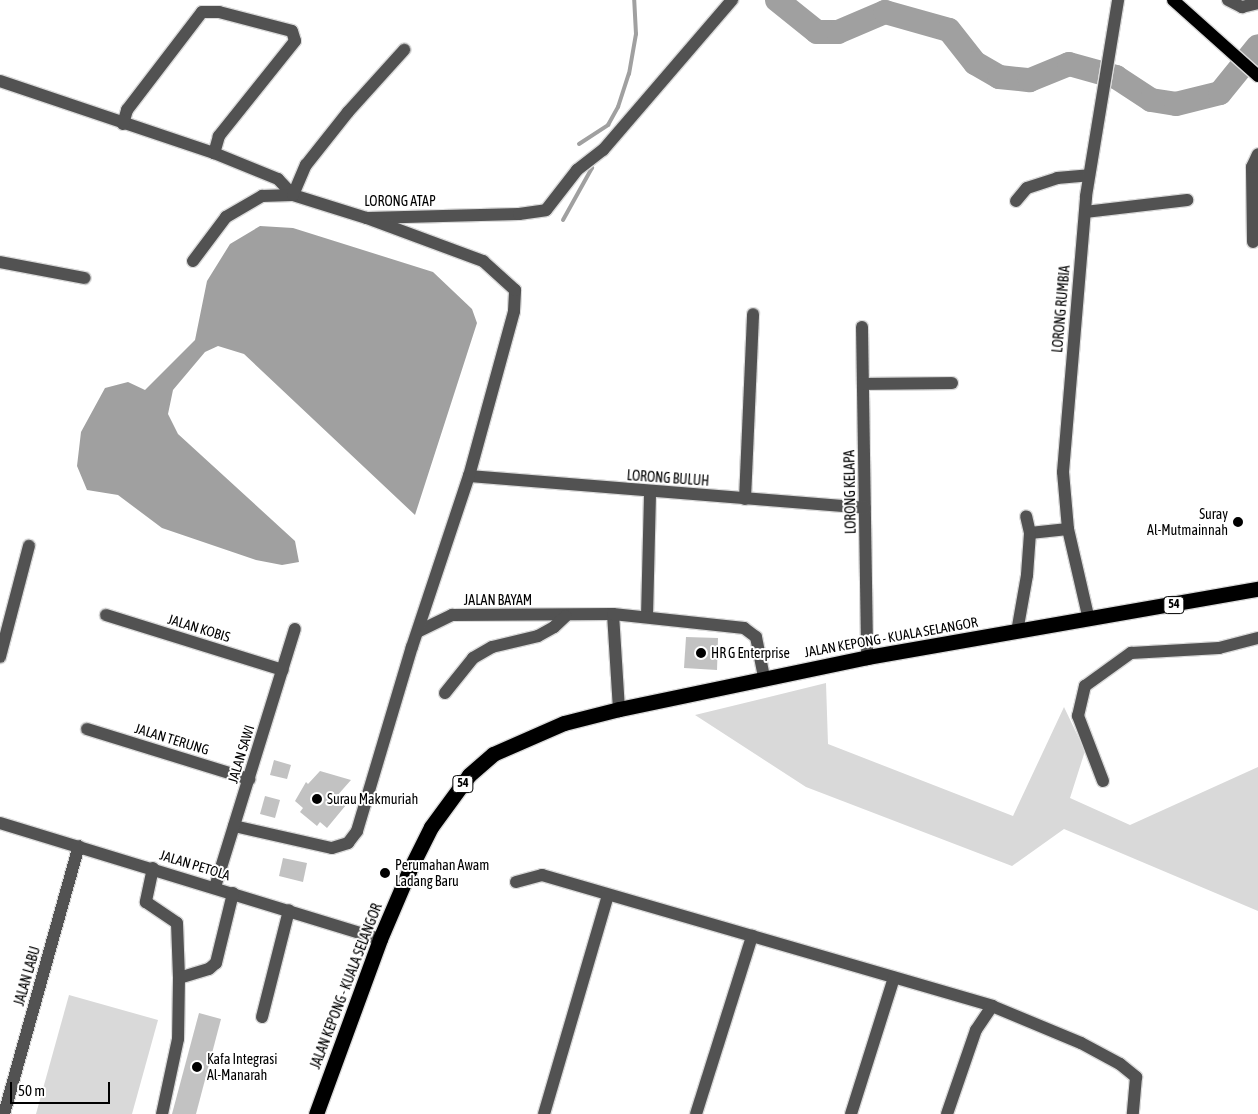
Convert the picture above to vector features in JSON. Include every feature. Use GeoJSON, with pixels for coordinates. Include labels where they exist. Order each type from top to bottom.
{"type":"FeatureCollection","features":[{"type":"Feature","properties":{"kind":"highway","name":"JALAN KEPONG - KUALA SELANGOR"},"geometry":{"type":"LineString","coordinates":[[316,1114],[380,939],[431,827],[469,775],[493,754],[564,723],[764,677],[867,657],[1089,620],[1258,589]]}},
{"type":"Feature","properties":{"kind":"main road"},"geometry":{"type":"LineString","coordinates":[[1173,0],[1258,76]]}},
{"type":"Feature","properties":{"kind":"street","name":"LORONG ATAP"},"geometry":{"type":"LineString","coordinates":[[0,81],[123,124],[214,153],[278,179],[294,195],[367,218],[546,210],[577,170],[603,150],[732,0]]}},
{"type":"Feature","properties":{"kind":"street","name":"LORONG RUMBIA"},"geometry":{"type":"LineString","coordinates":[[1089,620],[1068,529],[1063,472],[1084,212],[1103,84],[1118,0]]}},
{"type":"Feature","properties":{"kind":"street"},"geometry":{"type":"LineString","coordinates":[[1228,0],[1242,7],[1258,3]]}},
{"type":"Feature","properties":{"kind":"street"},"geometry":{"type":"LineString","coordinates":[[123,124],[127,110],[202,12],[219,12],[292,31],[294,41],[219,136],[214,153]]}},
{"type":"Feature","properties":{"kind":"street"},"geometry":{"type":"LineString","coordinates":[[193,260],[226,216],[262,196],[294,195],[306,165],[348,112],[404,50]]}},
{"type":"Feature","properties":{"kind":"street"},"geometry":{"type":"LineString","coordinates":[[1253,242],[1252,167],[1258,154]]}},
{"type":"Feature","properties":{"kind":"street"},"geometry":{"type":"LineString","coordinates":[[1016,201],[1026,188],[1058,178],[1089,175]]}},
{"type":"Feature","properties":{"kind":"street"},"geometry":{"type":"LineString","coordinates":[[1084,212],[1186,200]]}},
{"type":"Feature","properties":{"kind":"street"},"geometry":{"type":"LineString","coordinates":[[234,826],[332,848],[348,843],[357,831],[469,476],[514,311],[515,290],[483,261],[367,218]]}},
{"type":"Feature","properties":{"kind":"street"},"geometry":{"type":"LineString","coordinates":[[0,262],[85,278]]}},
{"type":"Feature","properties":{"kind":"street"},"geometry":{"type":"LineString","coordinates":[[745,499],[753,314]]}},
{"type":"Feature","properties":{"kind":"street","name":"LORONG KELAPA"},"geometry":{"type":"LineString","coordinates":[[862,327],[867,657]]}},
{"type":"Feature","properties":{"kind":"street"},"geometry":{"type":"LineString","coordinates":[[863,384],[952,383]]}},
{"type":"Feature","properties":{"kind":"street","name":"LORONG BULUH"},"geometry":{"type":"LineString","coordinates":[[469,476],[865,508]]}},
{"type":"Feature","properties":{"kind":"street"},"geometry":{"type":"LineString","coordinates":[[646,617],[650,492]]}},
{"type":"Feature","properties":{"kind":"street"},"geometry":{"type":"LineString","coordinates":[[1017,632],[1027,575],[1030,533],[1026,516]]}},
{"type":"Feature","properties":{"kind":"street"},"geometry":{"type":"LineString","coordinates":[[1030,533],[1068,529]]}},
{"type":"Feature","properties":{"kind":"street"},"geometry":{"type":"LineString","coordinates":[[0,657],[29,546]]}},
{"type":"Feature","properties":{"kind":"street"},"geometry":{"type":"LineString","coordinates":[[613,614],[619,709]]}},
{"type":"Feature","properties":{"kind":"street","name":"JALAN BAYAM"},"geometry":{"type":"LineString","coordinates":[[419,631],[452,615],[566,616],[613,614],[744,628],[752,632],[759,645],[764,677]]}},
{"type":"Feature","properties":{"kind":"street","name":"JALAN KOBIS"},"geometry":{"type":"LineString","coordinates":[[106,615],[283,670]]}},
{"type":"Feature","properties":{"kind":"street"},"geometry":{"type":"LineString","coordinates":[[445,693],[473,658],[492,648],[538,636],[554,627],[566,616]]}},
{"type":"Feature","properties":{"kind":"street","name":"JALAN SAWI"},"geometry":{"type":"LineString","coordinates":[[215,887],[295,629]]}},
{"type":"Feature","properties":{"kind":"street"},"geometry":{"type":"LineString","coordinates":[[1103,781],[1078,716],[1085,686],[1131,653],[1219,648],[1258,638]]}},
{"type":"Feature","properties":{"kind":"street","name":"JALAN TERUNG"},"geometry":{"type":"LineString","coordinates":[[87,728],[249,779]]}},
{"type":"Feature","properties":{"kind":"street","name":"JALAN PETOLA"},"geometry":{"type":"LineString","coordinates":[[0,823],[153,868],[380,939]]}},
{"type":"Feature","properties":{"kind":"street","name":"JALAN LABU"},"geometry":{"type":"LineString","coordinates":[[4,1114],[79,846]]}},
{"type":"Feature","properties":{"kind":"street"},"geometry":{"type":"LineString","coordinates":[[153,868],[146,902],[177,923],[179,978],[178,1039],[162,1114]]}},
{"type":"Feature","properties":{"kind":"street"},"geometry":{"type":"LineString","coordinates":[[516,882],[542,875],[992,1006],[1073,1039],[1120,1064],[1136,1077],[1133,1114]]}},
{"type":"Feature","properties":{"kind":"street"},"geometry":{"type":"LineString","coordinates":[[179,978],[209,969],[216,963],[233,893]]}},
{"type":"Feature","properties":{"kind":"street"},"geometry":{"type":"LineString","coordinates":[[544,1114],[608,895]]}},
{"type":"Feature","properties":{"kind":"street"},"geometry":{"type":"LineString","coordinates":[[262,1017],[289,910]]}},
{"type":"Feature","properties":{"kind":"street"},"geometry":{"type":"LineString","coordinates":[[696,1114],[752,936]]}},
{"type":"Feature","properties":{"kind":"street"},"geometry":{"type":"LineString","coordinates":[[851,1114],[894,978]]}},
{"type":"Feature","properties":{"kind":"street"},"geometry":{"type":"LineString","coordinates":[[947,1114],[976,1030],[992,1006]]}},
{"type":"Feature","properties":{"kind":"shaded area"},"geometry":{"type":"Polygon","coordinates":[[[260,226],[293,228],[433,272],[472,309],[477,323],[415,515],[244,354],[218,346],[205,352],[173,390],[168,414],[178,434],[295,541],[299,562],[282,565],[256,560],[162,528],[118,495],[87,490],[77,466],[81,432],[105,388],[128,382],[145,390],[195,340],[207,281],[230,244],[260,226]]]}},
{"type":"Feature","properties":{"kind":"shaded area"},"geometry":{"type":"Polygon","coordinates":[[[826,683],[828,744],[1013,816],[1064,707],[1085,751],[1070,798],[1130,825],[1258,767],[1258,911],[1064,829],[1012,866],[806,787],[695,715],[826,683]]]}},
{"type":"Feature","properties":{"kind":"shaded area"},"geometry":{"type":"Polygon","coordinates":[[[69,995],[158,1020],[132,1114],[36,1114],[69,995]]]}},
{"type":"Feature","properties":{"kind":"building","name":"HR G Enterprise"},"geometry":{"type":"Polygon","coordinates":[[[686,637],[718,638],[717,670],[684,668],[686,637]]]}},
{"type":"Feature","properties":{"kind":"building"},"geometry":{"type":"Polygon","coordinates":[[[274,760],[291,765],[287,779],[270,775],[274,760]]]}},
{"type":"Feature","properties":{"kind":"building","name":"Surau Makmuriah"},"geometry":{"type":"Polygon","coordinates":[[[320,771],[351,780],[336,797],[346,805],[327,828],[320,822],[317,826],[300,812],[303,808],[295,801],[306,782],[308,784],[320,771]]]}},
{"type":"Feature","properties":{"kind":"building"},"geometry":{"type":"Polygon","coordinates":[[[265,796],[280,800],[275,818],[260,814],[265,796]]]}},
{"type":"Feature","properties":{"kind":"building"},"geometry":{"type":"Polygon","coordinates":[[[283,858],[307,863],[303,882],[279,876],[283,858]]]}},
{"type":"Feature","properties":{"kind":"building","name":"Kafa Integrasi Al-Manarah"},"geometry":{"type":"Polygon","coordinates":[[[199,1013],[221,1019],[196,1114],[172,1114],[199,1013]]]}},
{"type":"Feature","properties":{"kind":"waterway"},"geometry":{"type":"LineString","coordinates":[[579,144],[608,125],[618,107],[629,74],[636,34],[634,0]]}},
{"type":"Feature","properties":{"kind":"waterway"},"geometry":{"type":"LineString","coordinates":[[777,0],[817,32],[838,32],[885,12],[949,30],[975,63],[999,77],[1030,80],[1069,64],[1116,77],[1151,100],[1176,104],[1220,93],[1258,46]]}},
{"type":"Feature","properties":{"kind":"waterway"},"geometry":{"type":"LineString","coordinates":[[563,220],[592,168],[589,163]]}},
{"type":"Feature","properties":{"kind":"place","name":"Suray Al-Mutmainnah"},"geometry":{"type":"Point","coordinates":[1238,522]}},
{"type":"Feature","properties":{"kind":"place","name":"HR G Enterprise"},"geometry":{"type":"Point","coordinates":[701,653]}},
{"type":"Feature","properties":{"kind":"place","name":"Surau Makmuriah"},"geometry":{"type":"Point","coordinates":[317,799]}},
{"type":"Feature","properties":{"kind":"place","name":"Perumahan Awam Ladang Baru"},"geometry":{"type":"Point","coordinates":[385,873]}},
{"type":"Feature","properties":{"kind":"place","name":"Kafa Integrasi Al-Manarah"},"geometry":{"type":"Point","coordinates":[197,1067]}}]}
